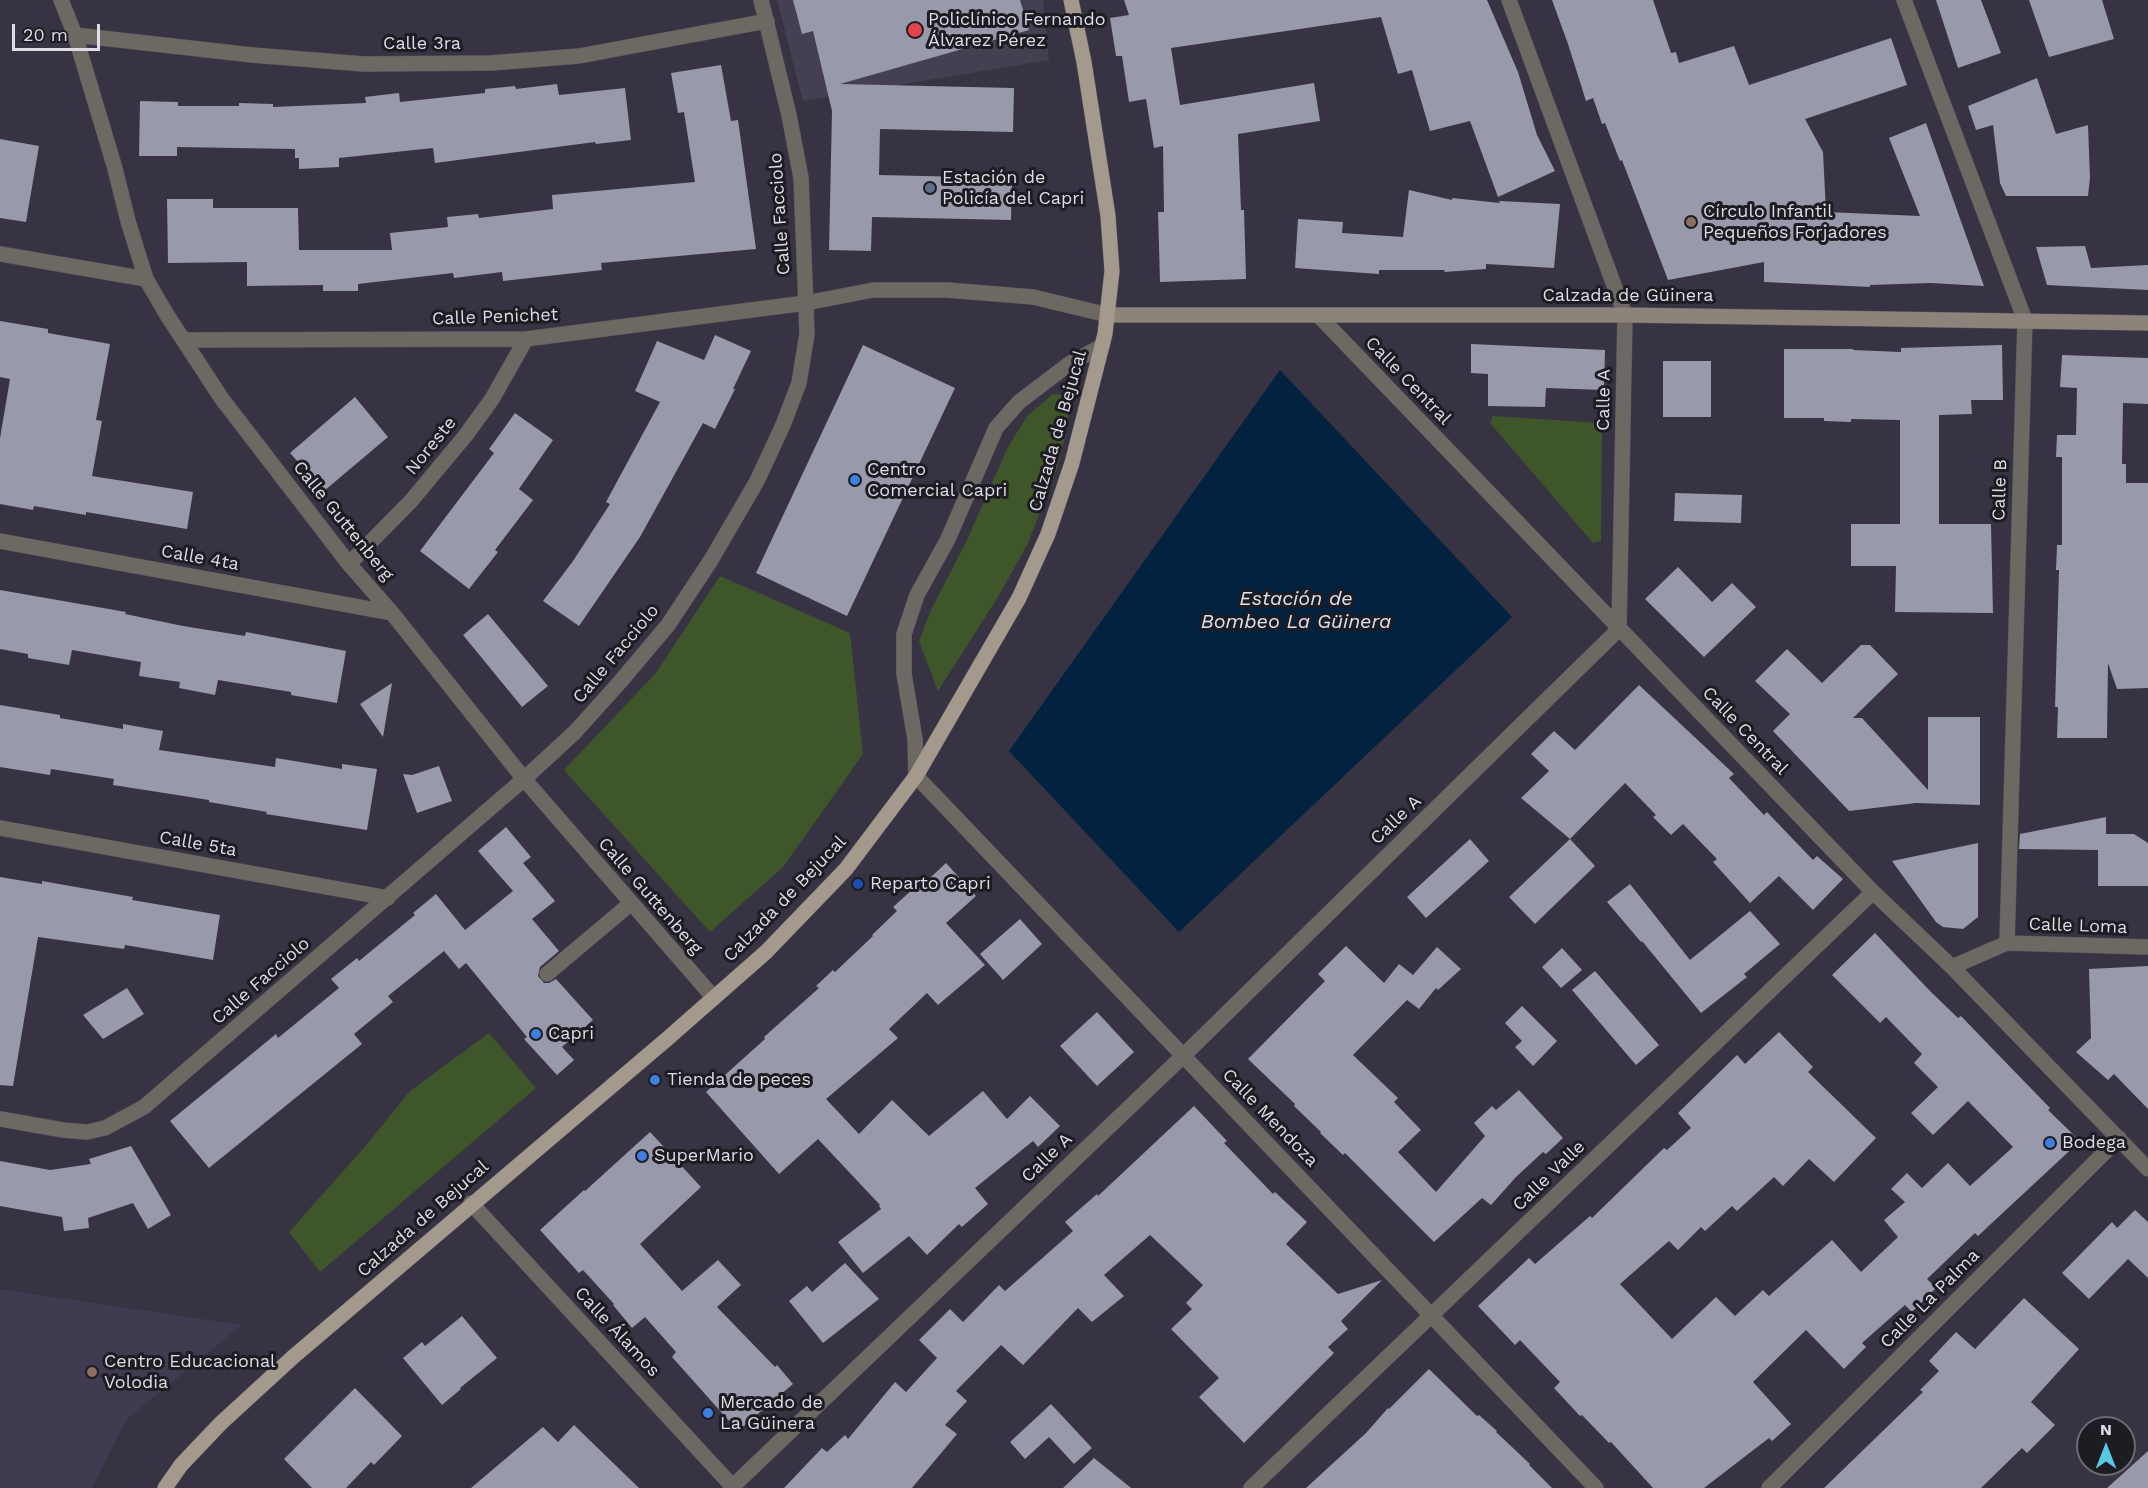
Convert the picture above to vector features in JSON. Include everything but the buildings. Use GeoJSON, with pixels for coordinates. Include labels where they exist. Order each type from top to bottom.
{"type":"FeatureCollection","features":[{"type":"Feature","properties":{"kind":"main road","name":"Calzada de Bejucal"},"geometry":{"type":"LineString","coordinates":[[165,1488],[181,1465],[221,1423],[293,1357],[766,952],[846,869],[916,776],[1019,598],[1048,534],[1072,463],[1102,346],[1108,315],[1112,270],[1108,216],[1084,62],[1071,0]]}},
{"type":"Feature","properties":{"kind":"main road","name":"Calzada de Güinera"},"geometry":{"type":"LineString","coordinates":[[1108,315],[1625,315],[2148,323]]}},
{"type":"Feature","properties":{"kind":"street","name":"Calle Guttenberg"},"geometry":{"type":"LineString","coordinates":[[61,0],[75,35],[146,279],[222,399],[349,564],[392,613],[524,779],[630,904],[714,998]]}},
{"type":"Feature","properties":{"kind":"street","name":"Calle Facciolo"},"geometry":{"type":"LineString","coordinates":[[0,1119],[87,1132],[105,1128],[144,1107],[524,779],[575,732],[668,625],[711,560],[757,481],[783,425],[799,383],[807,334],[801,178],[789,115],[761,0]]}},
{"type":"Feature","properties":{"kind":"street","name":"Calle A"},"geometry":{"type":"LineString","coordinates":[[732,1488],[1183,1056],[1619,629],[1625,315],[1509,0]]}},
{"type":"Feature","properties":{"kind":"street","name":"Calle B"},"geometry":{"type":"LineString","coordinates":[[1904,0],[2025,320],[2007,943]]}},
{"type":"Feature","properties":{"kind":"street","name":"Calle 3ra"},"geometry":{"type":"LineString","coordinates":[[75,35],[252,55],[364,64],[491,63],[579,56],[767,21]]}},
{"type":"Feature","properties":{"kind":"street"},"geometry":{"type":"LineString","coordinates":[[0,254],[146,279]]}},
{"type":"Feature","properties":{"kind":"street","name":"Calle Penichet"},"geometry":{"type":"LineString","coordinates":[[184,340],[526,339],[806,303],[873,290],[947,290],[1033,297],[1108,315]]}},
{"type":"Feature","properties":{"kind":"street","name":"Calle Central"},"geometry":{"type":"LineString","coordinates":[[1319,316],[1873,892],[1952,967],[2148,1169]]}},
{"type":"Feature","properties":{"kind":"street","name":"Noreste"},"geometry":{"type":"LineString","coordinates":[[349,564],[411,501],[466,435],[492,399],[526,339]]}},
{"type":"Feature","properties":{"kind":"street"},"geometry":{"type":"LineString","coordinates":[[916,776],[915,739],[904,674],[904,634],[917,595],[948,539],[996,428],[1019,402],[1069,364],[1102,346]]}},
{"type":"Feature","properties":{"kind":"street","name":"Calle 4ta"},"geometry":{"type":"LineString","coordinates":[[0,541],[392,613]]}},
{"type":"Feature","properties":{"kind":"street","name":"Calle Mendoza"},"geometry":{"type":"LineString","coordinates":[[916,776],[1596,1488]]}},
{"type":"Feature","properties":{"kind":"street","name":"Calle 5ta"},"geometry":{"type":"LineString","coordinates":[[0,828],[388,897]]}},
{"type":"Feature","properties":{"kind":"street","name":"Calle Valle"},"geometry":{"type":"LineString","coordinates":[[1251,1488],[1873,892]]}},
{"type":"Feature","properties":{"kind":"street"},"geometry":{"type":"LineString","coordinates":[[547,974],[630,904]]}},
{"type":"Feature","properties":{"kind":"street"},"geometry":{"type":"LineString","coordinates":[[1952,967],[2007,943]]}},
{"type":"Feature","properties":{"kind":"street","name":"Calle Loma"},"geometry":{"type":"LineString","coordinates":[[2007,943],[2148,948]]}},
{"type":"Feature","properties":{"kind":"street","name":"Calle La Palma"},"geometry":{"type":"LineString","coordinates":[[1769,1488],[2119,1138]]}},
{"type":"Feature","properties":{"kind":"street","name":"Calle Álamos"},"geometry":{"type":"LineString","coordinates":[[471,1203],[732,1488]]}},
{"type":"Feature","properties":{"kind":"shaded area","name":"Policlínico Fernando Álvarez Pérez"},"geometry":{"type":"Polygon","coordinates":[[[777,0],[1043,0],[1049,60],[803,101],[777,0]]]}},
{"type":"Feature","properties":{"kind":"shaded area","name":"Centro Educacional Volodia"},"geometry":{"type":"Polygon","coordinates":[[[0,1289],[242,1325],[127,1419],[92,1488],[0,1488],[0,1289]]]}},
{"type":"Feature","properties":{"kind":"green space"},"geometry":{"type":"Polygon","coordinates":[[[1053,394],[1069,395],[1068,424],[1057,469],[1028,543],[998,597],[938,691],[919,641],[931,610],[967,540],[1008,447],[1027,416],[1053,394]]]}},
{"type":"Feature","properties":{"kind":"green space"},"geometry":{"type":"Polygon","coordinates":[[[1493,416],[1602,423],[1601,541],[1593,543],[1490,423],[1493,416]]]}},
{"type":"Feature","properties":{"kind":"green space"},"geometry":{"type":"Polygon","coordinates":[[[720,576],[850,633],[863,754],[784,866],[710,932],[564,770],[656,673],[720,576]]]}},
{"type":"Feature","properties":{"kind":"green space"},"geometry":{"type":"Polygon","coordinates":[[[489,1033],[536,1088],[320,1272],[289,1232],[368,1143],[410,1091],[489,1033]]]}},
{"type":"Feature","properties":{"kind":"water","name":"Estación de Bombeo La Güinera"},"geometry":{"type":"Polygon","coordinates":[[[1280,370],[1512,617],[1179,932],[1009,751],[1280,370]]]}},
{"type":"Feature","properties":{"kind":"place","name":"Policlínico Fernando Álvarez Pérez"},"geometry":{"type":"Point","coordinates":[915,30]}},
{"type":"Feature","properties":{"kind":"place","name":"Estación de Policía del Capri"},"geometry":{"type":"Point","coordinates":[930,188]}},
{"type":"Feature","properties":{"kind":"place","name":"Círculo Infantil Pequeños Forjadores"},"geometry":{"type":"Point","coordinates":[1691,222]}},
{"type":"Feature","properties":{"kind":"place","name":"Centro Comercial Capri"},"geometry":{"type":"Point","coordinates":[855,480]}},
{"type":"Feature","properties":{"kind":"place","name":"Reparto Capri"},"geometry":{"type":"Point","coordinates":[858,884]}},
{"type":"Feature","properties":{"kind":"place","name":"Capri"},"geometry":{"type":"Point","coordinates":[536,1034]}},
{"type":"Feature","properties":{"kind":"place","name":"Tienda de peces"},"geometry":{"type":"Point","coordinates":[655,1080]}},
{"type":"Feature","properties":{"kind":"place","name":"Bodega"},"geometry":{"type":"Point","coordinates":[2050,1143]}},
{"type":"Feature","properties":{"kind":"place","name":"SuperMario"},"geometry":{"type":"Point","coordinates":[642,1156]}},
{"type":"Feature","properties":{"kind":"place","name":"Centro Educacional Volodia"},"geometry":{"type":"Point","coordinates":[92,1372]}},
{"type":"Feature","properties":{"kind":"place","name":"Mercado de La Güinera"},"geometry":{"type":"Point","coordinates":[708,1413]}}]}
